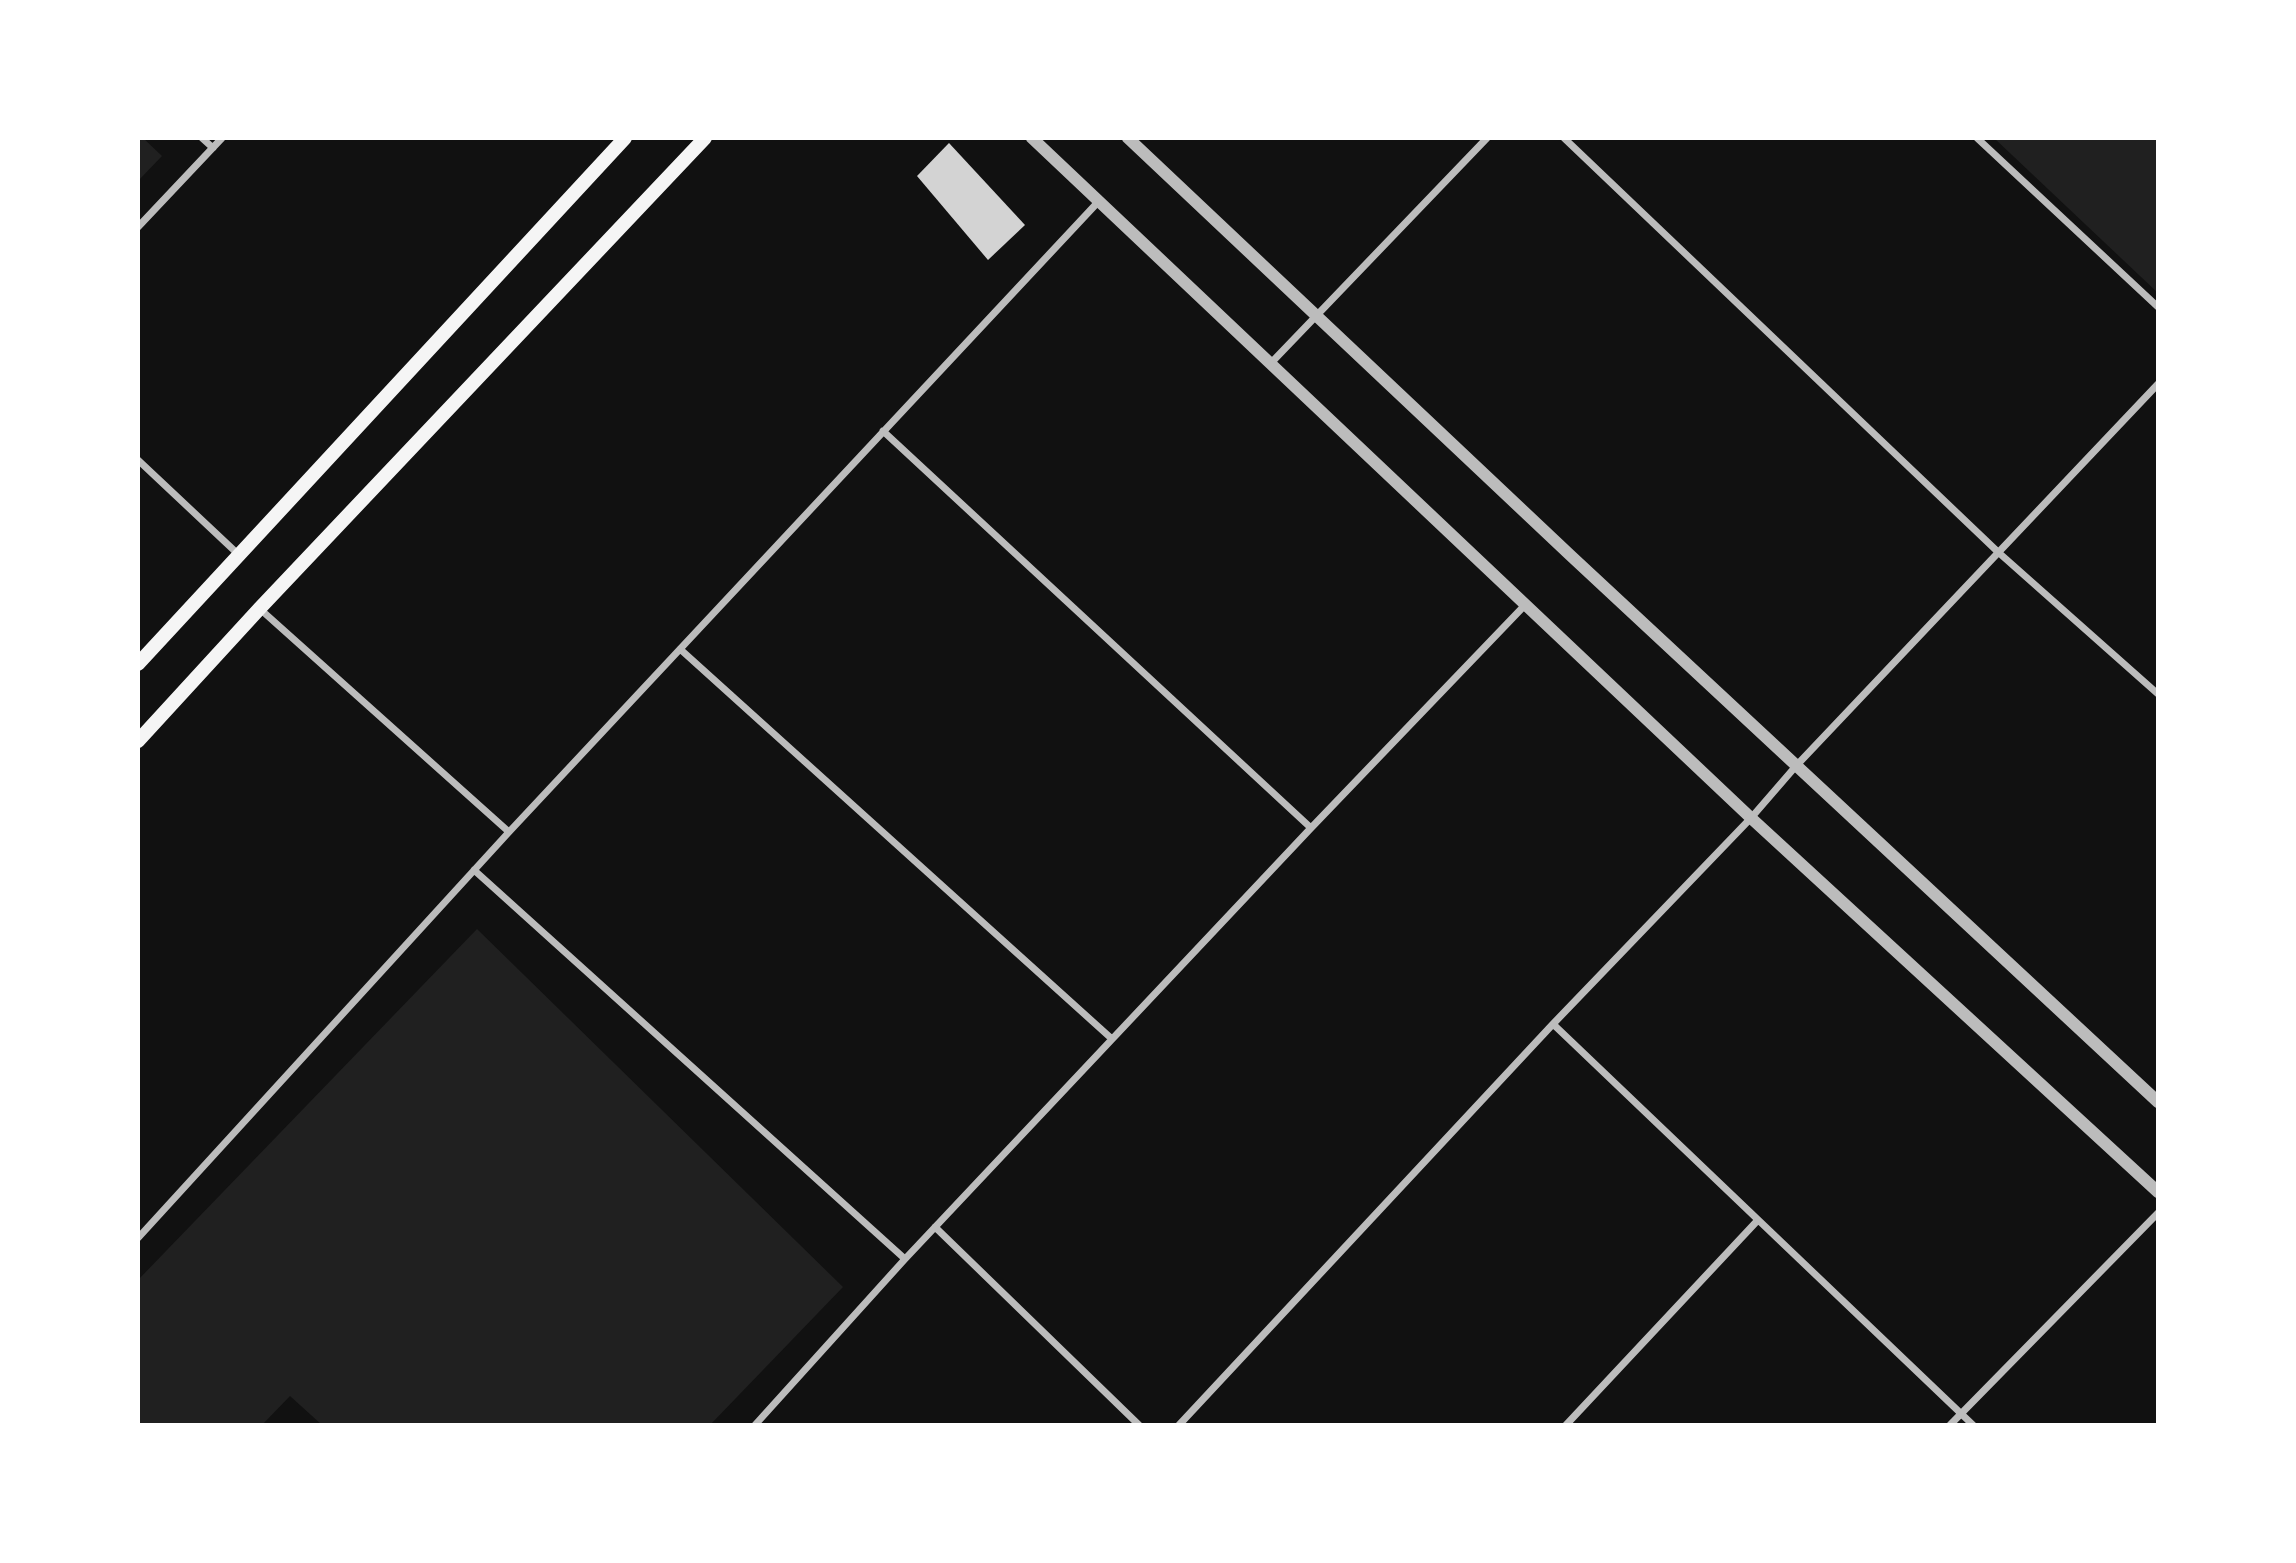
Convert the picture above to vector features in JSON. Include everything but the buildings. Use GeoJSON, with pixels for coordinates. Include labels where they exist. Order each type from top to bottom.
{"type":"FeatureCollection","features":[{"type":"Feature","properties":{"kind":"main road"},"geometry":{"type":"LineString","coordinates":[[138,664],[625,138]]}},
{"type":"Feature","properties":{"kind":"main road"},"geometry":{"type":"LineString","coordinates":[[138,741],[260,608],[705,138]]}},
{"type":"Feature","properties":{"kind":"street"},"geometry":{"type":"LineString","coordinates":[[202,138],[213,148]]}},
{"type":"Feature","properties":{"kind":"street"},"geometry":{"type":"LineString","coordinates":[[138,227],[222,138]]}},
{"type":"Feature","properties":{"kind":"street"},"geometry":{"type":"LineString","coordinates":[[1032,138],[1751,818],[2158,1192]]}},
{"type":"Feature","properties":{"kind":"street"},"geometry":{"type":"LineString","coordinates":[[1128,138],[2158,1102]]}},
{"type":"Feature","properties":{"kind":"street"},"geometry":{"type":"LineString","coordinates":[[1271,363],[1487,138]]}},
{"type":"Feature","properties":{"kind":"street"},"geometry":{"type":"LineString","coordinates":[[1564,138],[1997,552],[2158,694]]}},
{"type":"Feature","properties":{"kind":"street"},"geometry":{"type":"LineString","coordinates":[[1977,138],[2158,307]]}},
{"type":"Feature","properties":{"kind":"street"},"geometry":{"type":"LineString","coordinates":[[138,1238],[509,832],[1099,200]]}},
{"type":"Feature","properties":{"kind":"street"},"geometry":{"type":"LineString","coordinates":[[1179,1425],[1553,1024],[1751,818],[1796,766],[2158,384]]}},
{"type":"Feature","properties":{"kind":"street"},"geometry":{"type":"LineString","coordinates":[[883,431],[1311,828]]}},
{"type":"Feature","properties":{"kind":"street"},"geometry":{"type":"LineString","coordinates":[[138,460],[239,555]]}},
{"type":"Feature","properties":{"kind":"street"},"geometry":{"type":"LineString","coordinates":[[755,1425],[935,1227],[1526,604]]}},
{"type":"Feature","properties":{"kind":"street"},"geometry":{"type":"LineString","coordinates":[[260,608],[509,832]]}},
{"type":"Feature","properties":{"kind":"street"},"geometry":{"type":"LineString","coordinates":[[680,649],[1112,1039]]}},
{"type":"Feature","properties":{"kind":"street"},"geometry":{"type":"LineString","coordinates":[[474,870],[905,1259]]}},
{"type":"Feature","properties":{"kind":"street"},"geometry":{"type":"LineString","coordinates":[[1553,1024],[1973,1425]]}},
{"type":"Feature","properties":{"kind":"street"},"geometry":{"type":"LineString","coordinates":[[1950,1425],[2158,1213]]}},
{"type":"Feature","properties":{"kind":"street"},"geometry":{"type":"LineString","coordinates":[[1566,1425],[1758,1220]]}},
{"type":"Feature","properties":{"kind":"street"},"geometry":{"type":"LineString","coordinates":[[935,1227],[1139,1425]]}},
{"type":"Feature","properties":{"kind":"shaded area"},"geometry":{"type":"Polygon","coordinates":[[[138,138],[143,138],[162,156],[138,181],[138,138]]]}},
{"type":"Feature","properties":{"kind":"shaded area"},"geometry":{"type":"Polygon","coordinates":[[[1994,138],[2158,138],[2158,293],[1994,138]]]}},
{"type":"Feature","properties":{"kind":"shaded area"},"geometry":{"type":"Polygon","coordinates":[[[477,929],[843,1287],[710,1425],[322,1425],[290,1396],[262,1425],[138,1425],[138,1280],[477,929]]]}}]}
